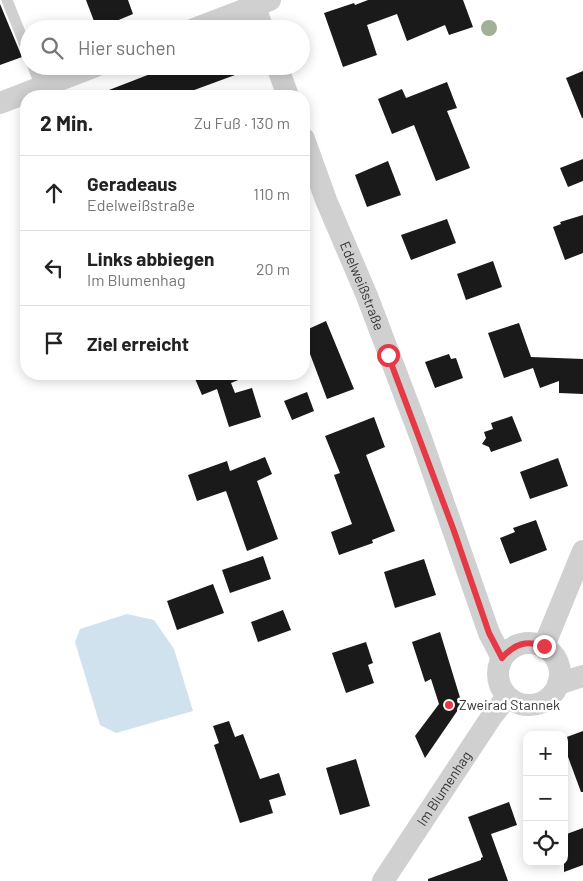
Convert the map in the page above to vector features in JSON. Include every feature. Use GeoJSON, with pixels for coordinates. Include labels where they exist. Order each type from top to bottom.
{"type":"FeatureCollection","features":[{"type":"Feature","properties":{"kind":"street"},"geometry":{"type":"LineString","coordinates":[[216,20],[259,2],[262,20]]}},
{"type":"Feature","properties":{"kind":"street"},"geometry":{"type":"LineString","coordinates":[[33,90],[72,75]]}},
{"type":"Feature","properties":{"kind":"street"},"geometry":{"type":"LineString","coordinates":[[280,75],[286,90]]}},
{"type":"Feature","properties":{"kind":"street"},"geometry":{"type":"LineString","coordinates":[[0,103],[20,95]]}},
{"type":"Feature","properties":{"kind":"street","name":"Edelweißstraße"},"geometry":{"type":"LineString","coordinates":[[310,156],[326,200],[367,296],[422,441],[489,633],[502,658]]}},
{"type":"Feature","properties":{"kind":"street"},"geometry":{"type":"LineString","coordinates":[[544,646],[583,551]]}},
{"type":"Feature","properties":{"kind":"street"},"geometry":{"type":"LineString","coordinates":[[535,643],[544,646],[556,658],[560,676],[558,684],[549,698],[533,705],[517,703],[507,696],[499,684],[497,675],[502,658],[508,650],[516,645],[535,643]]}},
{"type":"Feature","properties":{"kind":"street"},"geometry":{"type":"LineString","coordinates":[[558,684],[583,676]]}},
{"type":"Feature","properties":{"kind":"street","name":"Im Blumenhag"},"geometry":{"type":"LineString","coordinates":[[383,881],[507,696]]}},
{"type":"Feature","properties":{"kind":"lane"},"geometry":{"type":"LineString","coordinates":[[7,0],[20,32]]}},
{"type":"Feature","properties":{"kind":"lane"},"geometry":{"type":"LineString","coordinates":[[36,75],[41,87]]}},
{"type":"Feature","properties":{"kind":"water"},"geometry":{"type":"Polygon","coordinates":[[[127,614],[154,620],[174,649],[193,711],[116,733],[100,725],[75,642],[80,629],[127,614]]]}},
{"type":"Feature","properties":{"kind":"building"},"geometry":{"type":"Polygon","coordinates":[[[86,0],[128,0],[133,14],[119,20],[94,20],[86,0]]]}},
{"type":"Feature","properties":{"kind":"building"},"geometry":{"type":"Polygon","coordinates":[[[368,0],[463,0],[473,27],[449,35],[445,25],[407,41],[397,14],[367,25],[377,55],[343,67],[324,13],[368,0]]]}},
{"type":"Feature","properties":{"kind":"building"},"geometry":{"type":"Polygon","coordinates":[[[0,4],[20,52],[20,58],[0,65],[0,4]]]}},
{"type":"Feature","properties":{"kind":"building"},"geometry":{"type":"Polygon","coordinates":[[[583,71],[583,118],[582,118],[566,78],[583,71]]]}},
{"type":"Feature","properties":{"kind":"building"},"geometry":{"type":"Polygon","coordinates":[[[148,75],[235,75],[194,90],[109,90],[148,75]]]}},
{"type":"Feature","properties":{"kind":"building"},"geometry":{"type":"Polygon","coordinates":[[[447,82],[457,108],[447,111],[470,168],[436,181],[414,125],[392,134],[378,99],[402,89],[406,98],[447,82]]]}},
{"type":"Feature","properties":{"kind":"building"},"geometry":{"type":"Polygon","coordinates":[[[583,159],[583,181],[568,187],[560,168],[583,159]]]}},
{"type":"Feature","properties":{"kind":"building"},"geometry":{"type":"Polygon","coordinates":[[[388,161],[401,195],[367,207],[355,175],[388,161]]]}},
{"type":"Feature","properties":{"kind":"building"},"geometry":{"type":"Polygon","coordinates":[[[583,215],[583,253],[565,260],[553,227],[561,224],[560,222],[583,215]]]}},
{"type":"Feature","properties":{"kind":"building"},"geometry":{"type":"Polygon","coordinates":[[[447,219],[456,243],[411,260],[401,235],[447,219]]]}},
{"type":"Feature","properties":{"kind":"building"},"geometry":{"type":"Polygon","coordinates":[[[493,261],[502,287],[466,300],[457,274],[493,261]]]}},
{"type":"Feature","properties":{"kind":"building"},"geometry":{"type":"Polygon","coordinates":[[[326,321],[354,389],[327,399],[310,354],[310,328],[326,321]]]}},
{"type":"Feature","properties":{"kind":"building"},"geometry":{"type":"Polygon","coordinates":[[[519,323],[531,357],[583,359],[583,394],[559,393],[559,381],[540,388],[533,368],[504,378],[488,333],[519,323]]]}},
{"type":"Feature","properties":{"kind":"building"},"geometry":{"type":"Polygon","coordinates":[[[449,354],[451,359],[456,358],[463,378],[435,388],[425,362],[449,354]]]}},
{"type":"Feature","properties":{"kind":"building"},"geometry":{"type":"Polygon","coordinates":[[[196,380],[238,380],[231,383],[235,393],[252,388],[261,417],[229,427],[217,389],[202,395],[196,380]]]}},
{"type":"Feature","properties":{"kind":"building"},"geometry":{"type":"Polygon","coordinates":[[[307,392],[314,411],[292,420],[284,401],[307,392]]]}},
{"type":"Feature","properties":{"kind":"building"},"geometry":{"type":"Polygon","coordinates":[[[512,416],[522,441],[491,452],[489,447],[482,444],[486,438],[484,432],[493,429],[491,423],[512,416]]]}},
{"type":"Feature","properties":{"kind":"building"},"geometry":{"type":"Polygon","coordinates":[[[374,417],[385,447],[366,455],[395,531],[372,540],[373,543],[339,555],[331,532],[352,524],[334,475],[340,473],[325,436],[374,417]]]}},
{"type":"Feature","properties":{"kind":"building"},"geometry":{"type":"Polygon","coordinates":[[[265,457],[272,474],[257,481],[278,539],[247,551],[226,491],[197,501],[188,475],[227,461],[230,471],[265,457]]]}},
{"type":"Feature","properties":{"kind":"building"},"geometry":{"type":"Polygon","coordinates":[[[558,458],[568,486],[530,499],[520,472],[558,458]]]}},
{"type":"Feature","properties":{"kind":"building"},"geometry":{"type":"Polygon","coordinates":[[[536,520],[547,550],[510,564],[500,538],[515,532],[513,528],[536,520]]]}},
{"type":"Feature","properties":{"kind":"building"},"geometry":{"type":"Polygon","coordinates":[[[263,556],[271,579],[230,593],[222,570],[263,556]]]}},
{"type":"Feature","properties":{"kind":"building"},"geometry":{"type":"Polygon","coordinates":[[[424,559],[436,595],[395,608],[384,572],[424,559]]]}},
{"type":"Feature","properties":{"kind":"building"},"geometry":{"type":"Polygon","coordinates":[[[213,584],[224,613],[177,630],[167,601],[213,584]]]}},
{"type":"Feature","properties":{"kind":"building"},"geometry":{"type":"Polygon","coordinates":[[[283,610],[291,630],[258,642],[251,622],[283,610]]]}},
{"type":"Feature","properties":{"kind":"building"},"geometry":{"type":"Polygon","coordinates":[[[440,632],[462,704],[425,758],[415,736],[439,704],[431,679],[425,682],[412,642],[440,632]]]}},
{"type":"Feature","properties":{"kind":"building"},"geometry":{"type":"Polygon","coordinates":[[[366,642],[373,663],[368,665],[374,683],[346,693],[332,653],[366,642]]]}},
{"type":"Feature","properties":{"kind":"building"},"geometry":{"type":"Polygon","coordinates":[[[229,721],[235,737],[243,734],[260,779],[279,773],[286,795],[269,800],[273,813],[240,823],[214,745],[219,743],[213,726],[229,721]]]}},
{"type":"Feature","properties":{"kind":"building"},"geometry":{"type":"Polygon","coordinates":[[[583,731],[583,792],[581,792],[568,757],[568,737],[583,731]]]}},
{"type":"Feature","properties":{"kind":"building"},"geometry":{"type":"Polygon","coordinates":[[[356,759],[370,806],[340,815],[326,768],[356,759]]]}},
{"type":"Feature","properties":{"kind":"building"},"geometry":{"type":"Polygon","coordinates":[[[509,802],[517,825],[491,834],[508,881],[428,881],[428,879],[481,860],[483,857],[468,817],[509,802]]]}},
{"type":"Feature","properties":{"kind":"building"},"geometry":{"type":"Polygon","coordinates":[[[583,828],[583,865],[564,872],[564,866],[568,866],[568,834],[583,828]]]}},
{"type":"Feature","properties":{"kind":"place","name":"Zweirad Stannek"},"geometry":{"type":"Point","coordinates":[449,705]}},
{"type":"Feature","properties":{"kind":"route"},"geometry":{"type":"LineString","coordinates":[[388,355],[422,441],[489,633],[502,658],[508,650],[516,645],[535,643],[544,646]]}}]}
